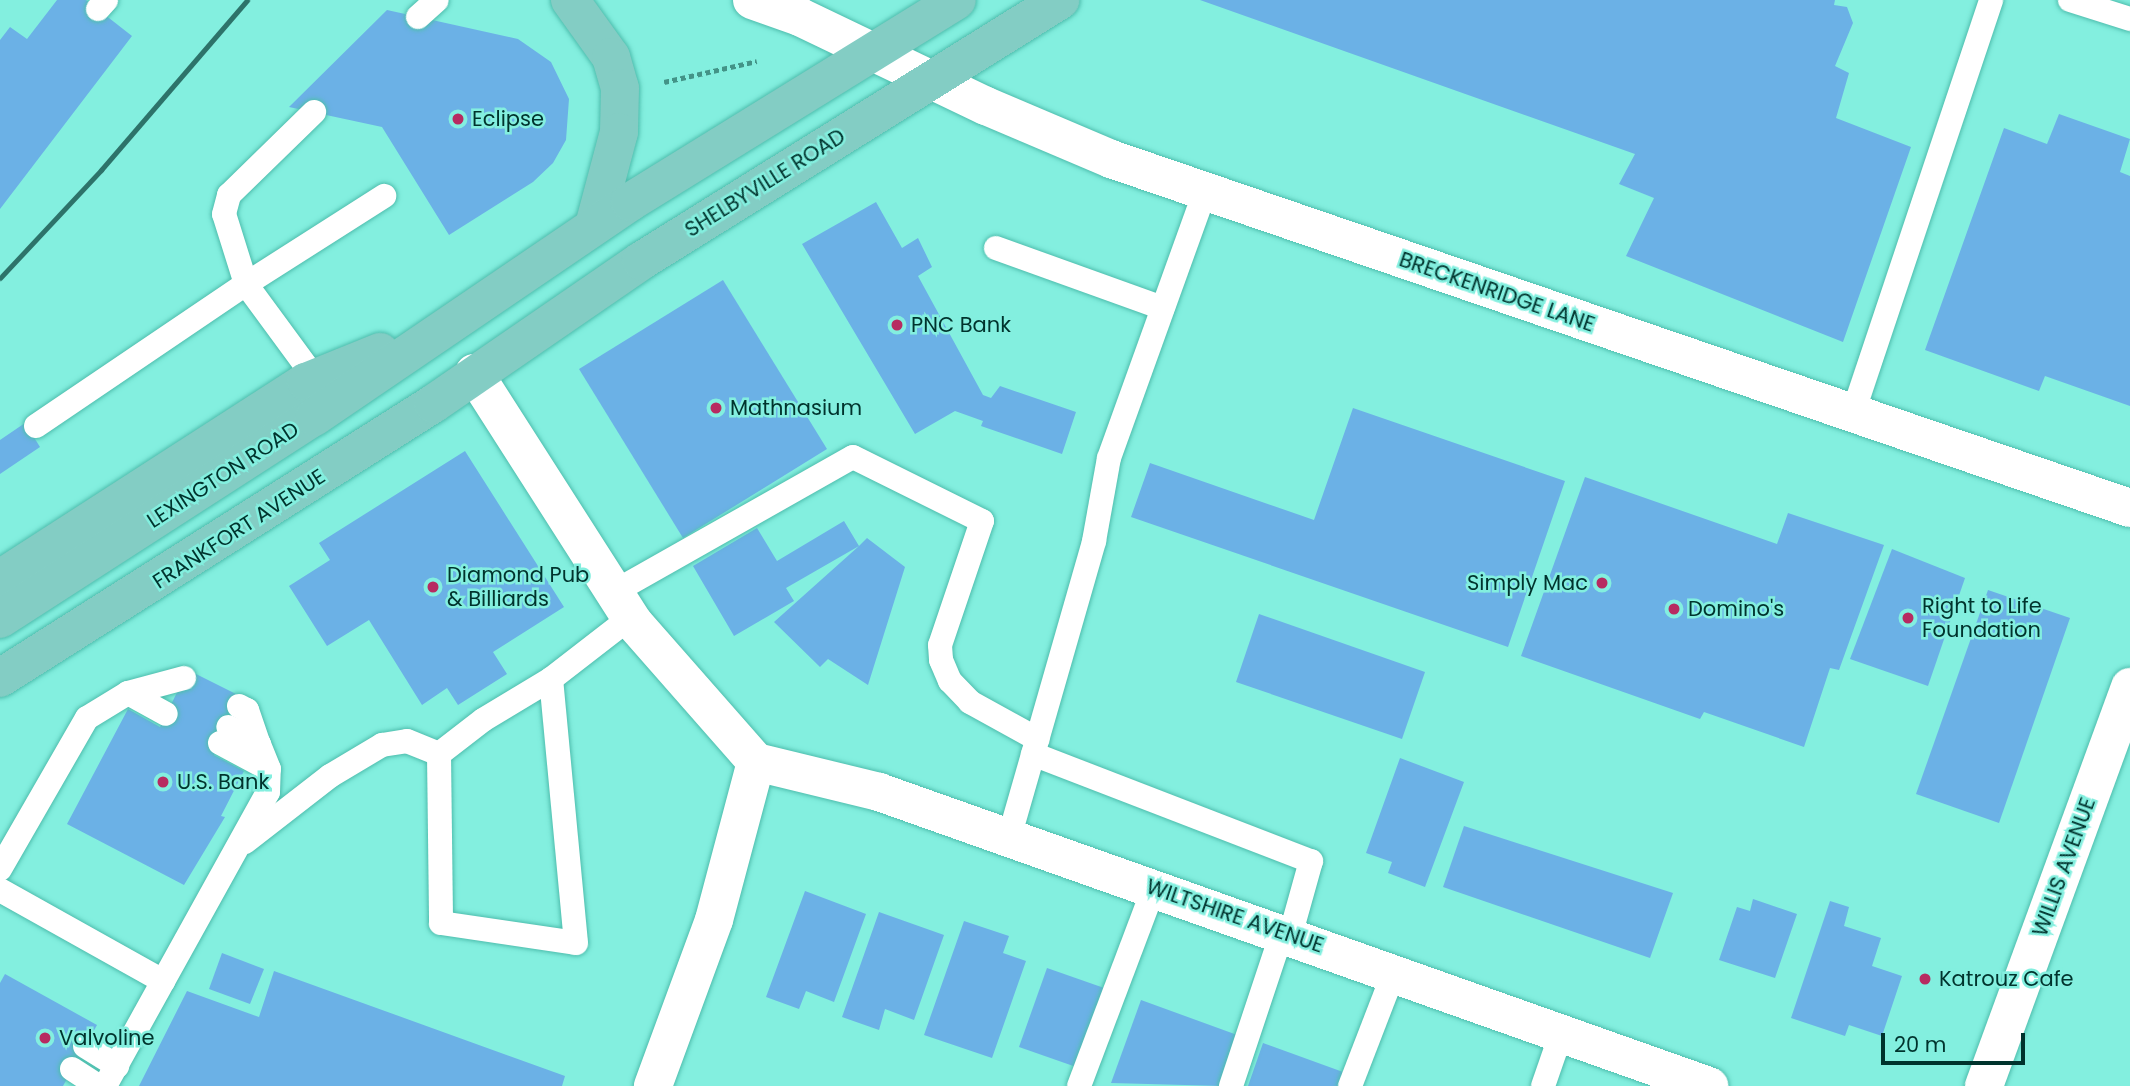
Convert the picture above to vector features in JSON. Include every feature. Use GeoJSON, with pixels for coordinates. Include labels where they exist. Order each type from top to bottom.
{"type":"FeatureCollection","features":[{"type":"Feature","properties":{"kind":"main road"},"geometry":{"type":"LineString","coordinates":[[570,0],[611,57],[620,88],[619,132],[594,226]]}},
{"type":"Feature","properties":{"kind":"main road"},"geometry":{"type":"LineString","coordinates":[[0,579],[443,326],[594,226],[957,0]]}},
{"type":"Feature","properties":{"kind":"main road","name":"SHELBYVILLE ROAD"},"geometry":{"type":"LineString","coordinates":[[474,373],[640,261],[1060,0]]}},
{"type":"Feature","properties":{"kind":"main road","name":"FRANKFORT AVENUE"},"geometry":{"type":"LineString","coordinates":[[0,678],[280,504],[474,373]]}},
{"type":"Feature","properties":{"kind":"main road","name":"LEXINGTON ROAD"},"geometry":{"type":"LineString","coordinates":[[0,619],[325,391]]}},
{"type":"Feature","properties":{"kind":"street","name":"BRECKENRIDGE LANE"},"geometry":{"type":"LineString","coordinates":[[752,0],[800,17],[1060,140],[2130,508]]}},
{"type":"Feature","properties":{"kind":"street"},"geometry":{"type":"LineString","coordinates":[[474,373],[622,605],[756,762],[714,920],[653,1086]]}},
{"type":"Feature","properties":{"kind":"street","name":"WILLIS AVENUE"},"geometry":{"type":"LineString","coordinates":[[1984,1086],[2130,687]]}},
{"type":"Feature","properties":{"kind":"street","name":"WILTSHIRE AVENUE"},"geometry":{"type":"LineString","coordinates":[[756,762],[879,792],[1562,1031],[1709,1086]]}},
{"type":"Feature","properties":{"kind":"lane"},"geometry":{"type":"LineString","coordinates":[[418,17],[437,0]]}},
{"type":"Feature","properties":{"kind":"lane"},"geometry":{"type":"LineString","coordinates":[[1853,413],[1991,0]]}},
{"type":"Feature","properties":{"kind":"lane"},"geometry":{"type":"LineString","coordinates":[[2070,0],[2119,11]]}},
{"type":"Feature","properties":{"kind":"lane"},"geometry":{"type":"LineString","coordinates":[[313,112],[229,195],[224,214],[246,284],[325,391]]}},
{"type":"Feature","properties":{"kind":"lane"},"geometry":{"type":"LineString","coordinates":[[1009,838],[1094,541],[1109,458],[1205,191]]}},
{"type":"Feature","properties":{"kind":"lane"},"geometry":{"type":"LineString","coordinates":[[36,426],[246,284],[384,196]]}},
{"type":"Feature","properties":{"kind":"lane"},"geometry":{"type":"LineString","coordinates":[[996,248],[1163,308]]}},
{"type":"Feature","properties":{"kind":"lane"},"geometry":{"type":"LineString","coordinates":[[439,754],[483,720],[551,679],[622,605],[853,457],[982,521],[940,645],[941,660],[950,681],[970,702],[1035,747],[1311,861],[1231,1086]]}},
{"type":"Feature","properties":{"kind":"lane"},"geometry":{"type":"LineString","coordinates":[[439,754],[441,923],[576,943],[551,679]]}},
{"type":"Feature","properties":{"kind":"lane"},"geometry":{"type":"LineString","coordinates":[[0,869],[87,718],[128,693],[175,696],[128,693]]}},
{"type":"Feature","properties":{"kind":"lane"},"geometry":{"type":"LineString","coordinates":[[85,1046],[111,1076],[268,792],[269,769],[247,710],[229,725],[269,769]]}},
{"type":"Feature","properties":{"kind":"lane"},"geometry":{"type":"LineString","coordinates":[[236,849],[330,776],[382,745],[407,741],[439,754]]}},
{"type":"Feature","properties":{"kind":"lane"},"geometry":{"type":"LineString","coordinates":[[1079,1086],[1154,888]]}},
{"type":"Feature","properties":{"kind":"lane"},"geometry":{"type":"LineString","coordinates":[[0,890],[163,981]]}},
{"type":"Feature","properties":{"kind":"lane"},"geometry":{"type":"LineString","coordinates":[[1350,1086],[1394,972]]}},
{"type":"Feature","properties":{"kind":"lane"},"geometry":{"type":"LineString","coordinates":[[1543,1086],[1562,1031]]}},
{"type":"Feature","properties":{"kind":"lane"},"geometry":{"type":"LineString","coordinates":[[72,1069],[98,1086]]}},
{"type":"Feature","properties":{"kind":"path"},"geometry":{"type":"LineString","coordinates":[[659,83],[757,64]]}},
{"type":"Feature","properties":{"kind":"building"},"geometry":{"type":"Polygon","coordinates":[[[57,0],[86,0],[132,36],[0,209],[0,40],[10,27],[27,39],[57,0]]]}},
{"type":"Feature","properties":{"kind":"building"},"geometry":{"type":"Polygon","coordinates":[[[1200,0],[1835,0],[1834,5],[1847,7],[1853,23],[1835,66],[1849,73],[1836,118],[1911,147],[1843,342],[1626,256],[1654,198],[1619,184],[1635,154],[1200,0]]]}},
{"type":"Feature","properties":{"kind":"building","name":"Eclipse"},"geometry":{"type":"Polygon","coordinates":[[[387,10],[518,39],[551,62],[569,99],[566,140],[553,163],[533,182],[449,235],[382,127],[289,107],[387,10]]]}},
{"type":"Feature","properties":{"kind":"building"},"geometry":{"type":"Polygon","coordinates":[[[2059,114],[2130,139],[2120,172],[2130,176],[2130,406],[2045,376],[2039,391],[1925,350],[2004,128],[2047,144],[2059,114]]]}},
{"type":"Feature","properties":{"kind":"building"},"geometry":{"type":"Polygon","coordinates":[[[876,202],[902,248],[918,238],[932,267],[918,276],[983,395],[991,398],[1000,386],[1076,412],[1062,454],[981,426],[983,421],[955,411],[915,434],[802,244],[876,202]]]}},
{"type":"Feature","properties":{"kind":"building"},"geometry":{"type":"Polygon","coordinates":[[[723,280],[827,449],[683,538],[579,369],[723,280]]]}},
{"type":"Feature","properties":{"kind":"building"},"geometry":{"type":"Polygon","coordinates":[[[1353,408],[1565,481],[1508,647],[1131,517],[1150,463],[1314,520],[1353,408]]]}},
{"type":"Feature","properties":{"kind":"building"},"geometry":{"type":"Polygon","coordinates":[[[25,423],[40,447],[0,474],[0,440],[25,423]]]}},
{"type":"Feature","properties":{"kind":"building"},"geometry":{"type":"Polygon","coordinates":[[[465,451],[564,607],[493,652],[507,674],[458,705],[447,688],[422,705],[369,620],[327,646],[289,586],[330,560],[319,543],[465,451]]]}},
{"type":"Feature","properties":{"kind":"building"},"geometry":{"type":"Polygon","coordinates":[[[1585,477],[1777,544],[1788,513],[1884,545],[1839,670],[1830,668],[1804,747],[1704,712],[1700,719],[1521,656],[1585,477]]]}},
{"type":"Feature","properties":{"kind":"building"},"geometry":{"type":"Polygon","coordinates":[[[844,521],[859,546],[786,588],[794,601],[734,636],[693,566],[757,528],[777,561],[844,521]]]}},
{"type":"Feature","properties":{"kind":"building"},"geometry":{"type":"Polygon","coordinates":[[[867,538],[905,567],[868,685],[828,659],[820,667],[774,622],[867,538]]]}},
{"type":"Feature","properties":{"kind":"building","name":"Right to Life Foundation"},"geometry":{"type":"Polygon","coordinates":[[[1892,549],[1965,578],[1928,686],[1850,659],[1892,549]]]}},
{"type":"Feature","properties":{"kind":"building"},"geometry":{"type":"Polygon","coordinates":[[[1988,590],[2070,618],[1999,823],[1916,794],[1988,590]]]}},
{"type":"Feature","properties":{"kind":"building"},"geometry":{"type":"Polygon","coordinates":[[[1259,614],[1425,672],[1402,739],[1236,682],[1259,614]]]}},
{"type":"Feature","properties":{"kind":"building","name":"U.S. Bank"},"geometry":{"type":"Polygon","coordinates":[[[188,670],[244,698],[214,755],[244,771],[221,816],[225,817],[184,885],[67,824],[128,709],[160,727],[188,670]]]}},
{"type":"Feature","properties":{"kind":"building"},"geometry":{"type":"Polygon","coordinates":[[[1400,758],[1464,782],[1425,887],[1388,873],[1392,862],[1366,853],[1400,758]]]}},
{"type":"Feature","properties":{"kind":"building"},"geometry":{"type":"Polygon","coordinates":[[[1464,826],[1673,893],[1650,958],[1443,887],[1464,826]]]}},
{"type":"Feature","properties":{"kind":"building"},"geometry":{"type":"Polygon","coordinates":[[[805,891],[866,914],[834,1002],[806,991],[799,1009],[766,997],[805,891]]]}},
{"type":"Feature","properties":{"kind":"building"},"geometry":{"type":"Polygon","coordinates":[[[1753,899],[1797,914],[1775,978],[1719,960],[1737,907],[1750,911],[1753,899]]]}},
{"type":"Feature","properties":{"kind":"building"},"geometry":{"type":"Polygon","coordinates":[[[1830,901],[1849,907],[1844,926],[1881,938],[1872,966],[1902,976],[1882,1036],[1849,1025],[1845,1036],[1791,1018],[1830,901]]]}},
{"type":"Feature","properties":{"kind":"building"},"geometry":{"type":"Polygon","coordinates":[[[879,912],[944,935],[914,1020],[885,1009],[879,1030],[842,1017],[879,912]]]}},
{"type":"Feature","properties":{"kind":"building"},"geometry":{"type":"Polygon","coordinates":[[[964,921],[1009,936],[1003,953],[1026,961],[992,1058],[924,1035],[964,921]]]}},
{"type":"Feature","properties":{"kind":"building"},"geometry":{"type":"Polygon","coordinates":[[[222,953],[264,969],[250,1004],[209,989],[222,953]]]}},
{"type":"Feature","properties":{"kind":"building"},"geometry":{"type":"Polygon","coordinates":[[[1047,968],[1107,989],[1079,1068],[1019,1047],[1047,968]]]}},
{"type":"Feature","properties":{"kind":"building"},"geometry":{"type":"Polygon","coordinates":[[[274,971],[565,1076],[562,1086],[139,1086],[187,991],[259,1017],[274,971]]]}},
{"type":"Feature","properties":{"kind":"building","name":"Valvoline"},"geometry":{"type":"Polygon","coordinates":[[[5,974],[97,1025],[63,1086],[0,1086],[0,983],[5,974]]]}},
{"type":"Feature","properties":{"kind":"building"},"geometry":{"type":"Polygon","coordinates":[[[1141,1000],[1240,1036],[1222,1086],[1111,1083],[1141,1000]]]}},
{"type":"Feature","properties":{"kind":"building"},"geometry":{"type":"Polygon","coordinates":[[[1263,1043],[1343,1072],[1338,1086],[1248,1086],[1263,1043]]]}},
{"type":"Feature","properties":{"kind":"railway"},"geometry":{"type":"LineString","coordinates":[[0,278],[101,170],[247,0]]}},
{"type":"Feature","properties":{"kind":"place","name":"Eclipse"},"geometry":{"type":"Point","coordinates":[458,119]}},
{"type":"Feature","properties":{"kind":"place","name":"PNC Bank"},"geometry":{"type":"Point","coordinates":[897,325]}},
{"type":"Feature","properties":{"kind":"place","name":"Mathnasium"},"geometry":{"type":"Point","coordinates":[716,408]}},
{"type":"Feature","properties":{"kind":"place","name":"Simply Mac"},"geometry":{"type":"Point","coordinates":[1602,583]}},
{"type":"Feature","properties":{"kind":"place","name":"Diamond Pub & Billiards"},"geometry":{"type":"Point","coordinates":[433,587]}},
{"type":"Feature","properties":{"kind":"place","name":"Domino's"},"geometry":{"type":"Point","coordinates":[1674,609]}},
{"type":"Feature","properties":{"kind":"place","name":"Right to Life Foundation"},"geometry":{"type":"Point","coordinates":[1908,618]}},
{"type":"Feature","properties":{"kind":"place","name":"U.S. Bank"},"geometry":{"type":"Point","coordinates":[163,782]}},
{"type":"Feature","properties":{"kind":"place","name":"Katrouz Cafe"},"geometry":{"type":"Point","coordinates":[1925,979]}},
{"type":"Feature","properties":{"kind":"place","name":"Valvoline"},"geometry":{"type":"Point","coordinates":[45,1038]}}]}
